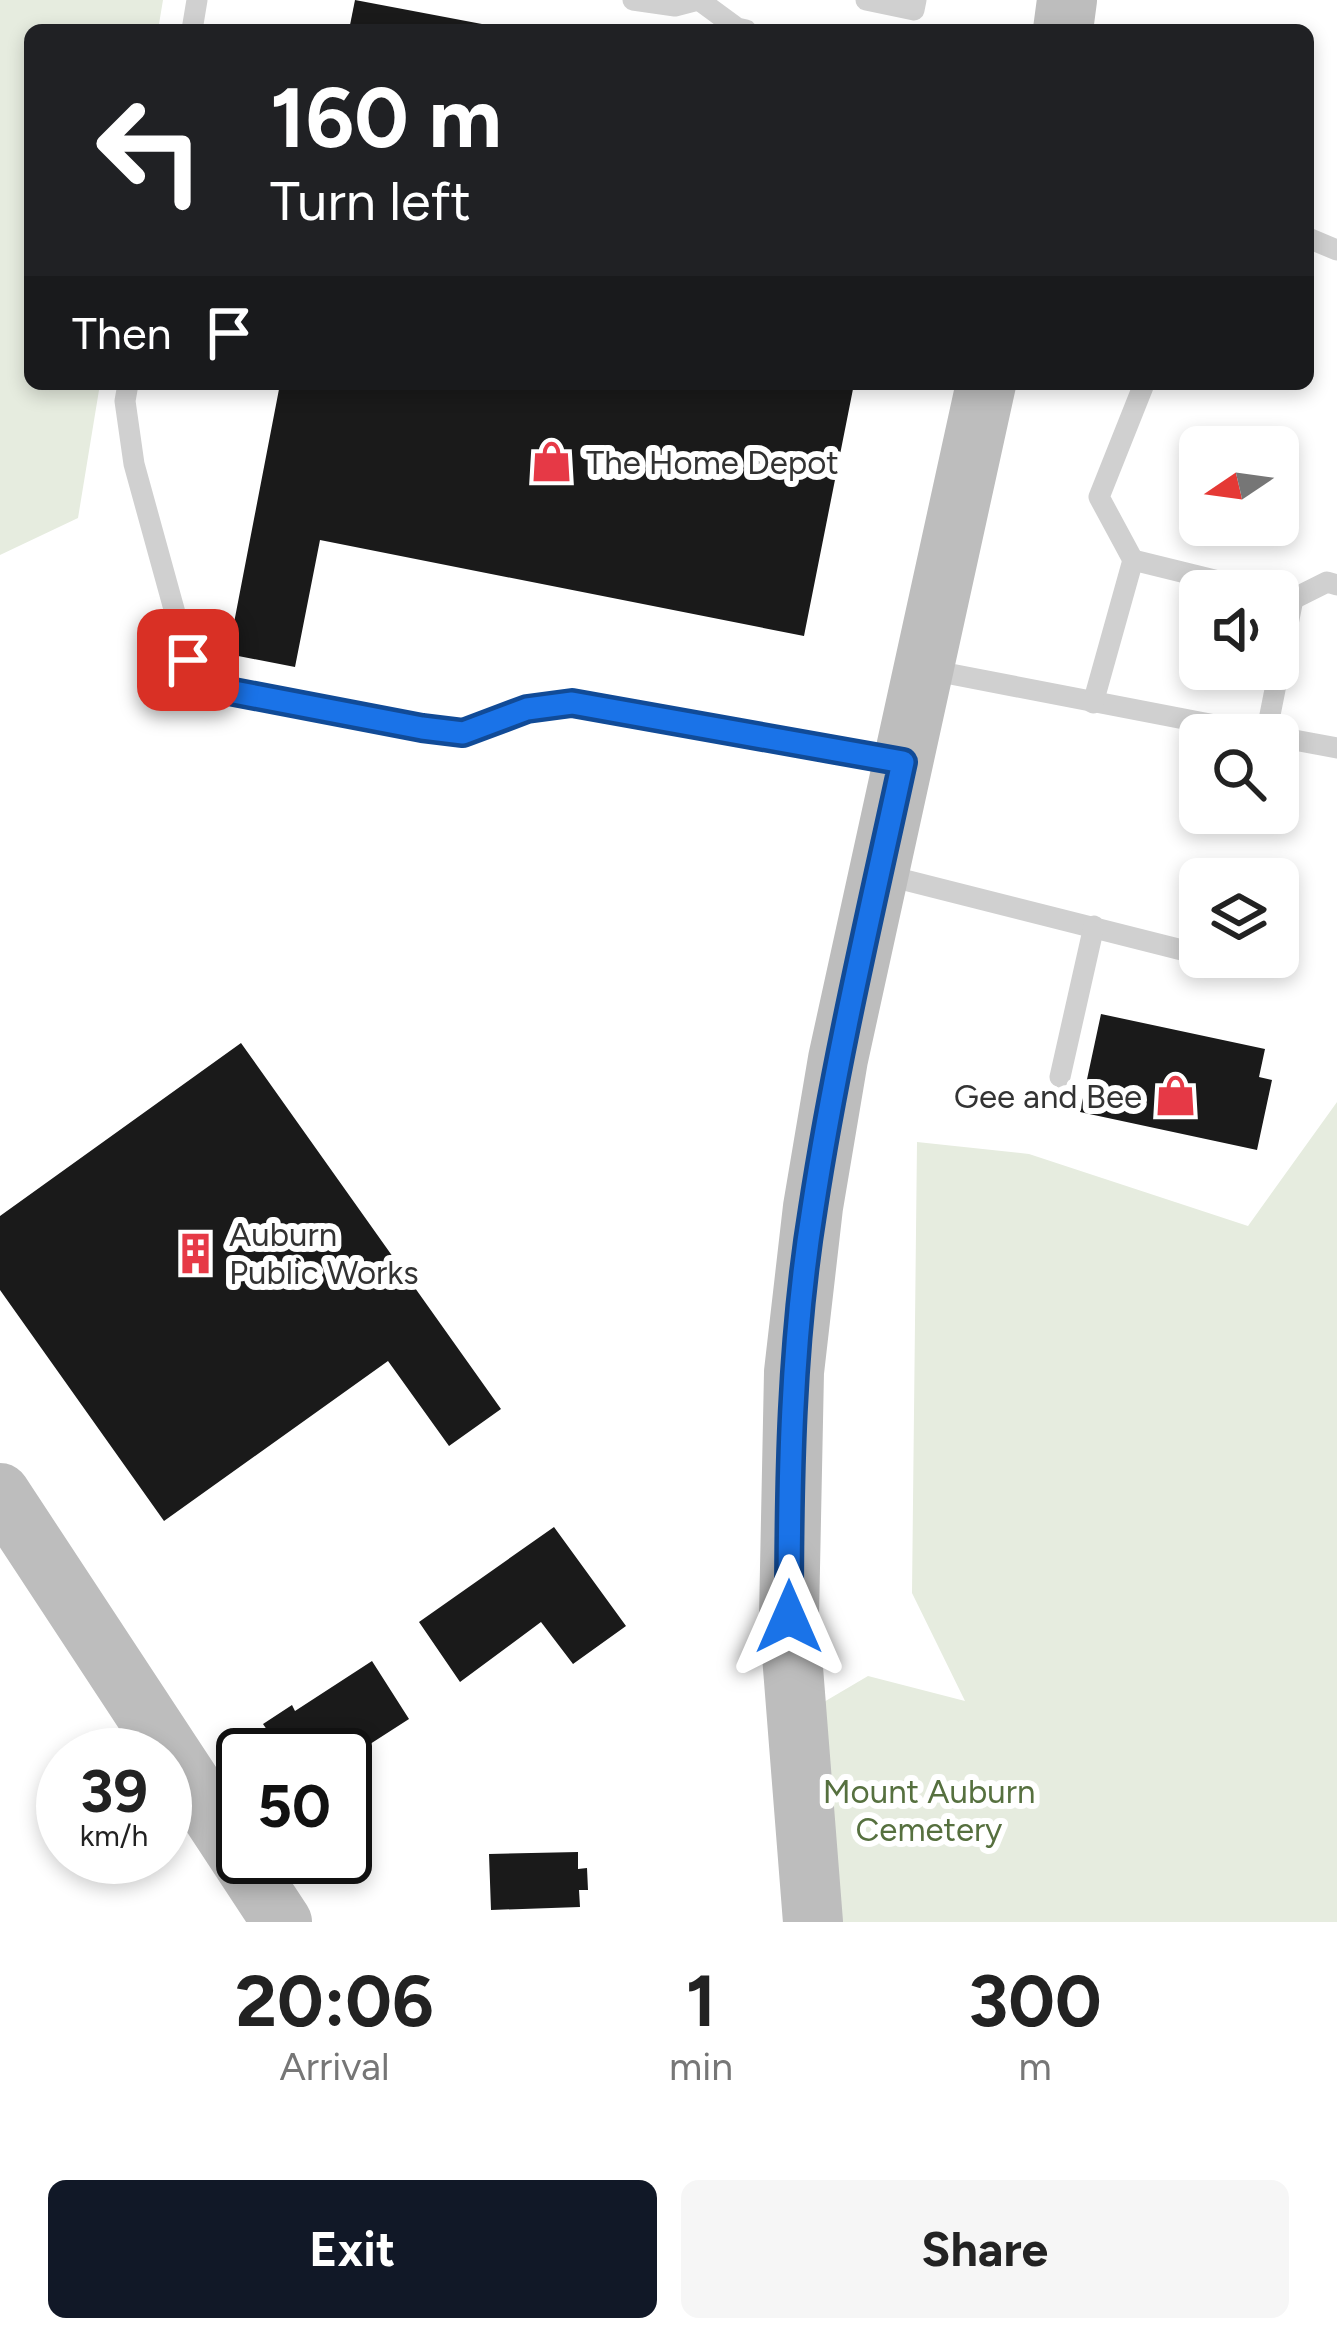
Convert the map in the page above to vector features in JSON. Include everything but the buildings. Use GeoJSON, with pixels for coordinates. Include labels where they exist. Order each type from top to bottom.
{"type":"FeatureCollection","features":[{"type":"Feature","properties":{"kind":"main road"},"geometry":{"type":"LineString","coordinates":[[813,1922],[789,1617],[794,1372],[813,1207],[838,1059],[985,390]]}},
{"type":"Feature","properties":{"kind":"main road"},"geometry":{"type":"LineString","coordinates":[[0,1493],[282,1922]]}},
{"type":"Feature","properties":{"kind":"lane"},"geometry":{"type":"LineString","coordinates":[[633,0],[675,6],[699,0],[732,24]]}},
{"type":"Feature","properties":{"kind":"lane"},"geometry":{"type":"LineString","coordinates":[[866,0],[914,13]]}},
{"type":"Feature","properties":{"kind":"lane"},"geometry":{"type":"LineString","coordinates":[[127,390],[134,464],[188,660],[213,688],[463,733],[527,709],[572,703],[903,762]]}},
{"type":"Feature","properties":{"kind":"lane"},"geometry":{"type":"LineString","coordinates":[[1094,703],[1133,560],[1099,497],[1142,390]]}},
{"type":"Feature","properties":{"kind":"lane"},"geometry":{"type":"LineString","coordinates":[[1133,560],[1179,571]]}},
{"type":"Feature","properties":{"kind":"lane"},"geometry":{"type":"LineString","coordinates":[[1299,593],[1327,582],[1337,585]]}},
{"type":"Feature","properties":{"kind":"lane"},"geometry":{"type":"LineString","coordinates":[[923,669],[1179,719]]}},
{"type":"Feature","properties":{"kind":"lane"},"geometry":{"type":"LineString","coordinates":[[1299,741],[1337,748]]}},
{"type":"Feature","properties":{"kind":"lane"},"geometry":{"type":"LineString","coordinates":[[879,874],[1179,949]]}},
{"type":"Feature","properties":{"kind":"lane"},"geometry":{"type":"LineString","coordinates":[[1060,1076],[1094,926]]}},
{"type":"Feature","properties":{"kind":"green space"},"geometry":{"type":"Polygon","coordinates":[[[0,0],[163,0],[159,24],[24,24],[24,390],[99,390],[78,518],[0,555],[0,0]]]}},
{"type":"Feature","properties":{"kind":"green space","name":"Mount Auburn Cemetery"},"geometry":{"type":"Polygon","coordinates":[[[1337,1102],[1337,1922],[836,1922],[795,1719],[868,1676],[965,1701],[912,1593],[917,1142],[1029,1154],[1248,1226],[1337,1102]]]}},
{"type":"Feature","properties":{"kind":"place","name":"The Home Depot"},"geometry":{"type":"Point","coordinates":[552,462]}},
{"type":"Feature","properties":{"kind":"place","name":"Gee and Bee"},"geometry":{"type":"Point","coordinates":[1176,1096]}},
{"type":"Feature","properties":{"kind":"place","name":"Auburn Public Works"},"geometry":{"type":"Point","coordinates":[195,1253]}},
{"type":"Feature","properties":{"kind":"route"},"geometry":{"type":"LineString","coordinates":[[188,660],[213,688],[422,728],[463,733],[474,725],[527,709],[572,703],[903,762],[838,1059],[813,1207],[794,1372],[789,1617]]}}]}
